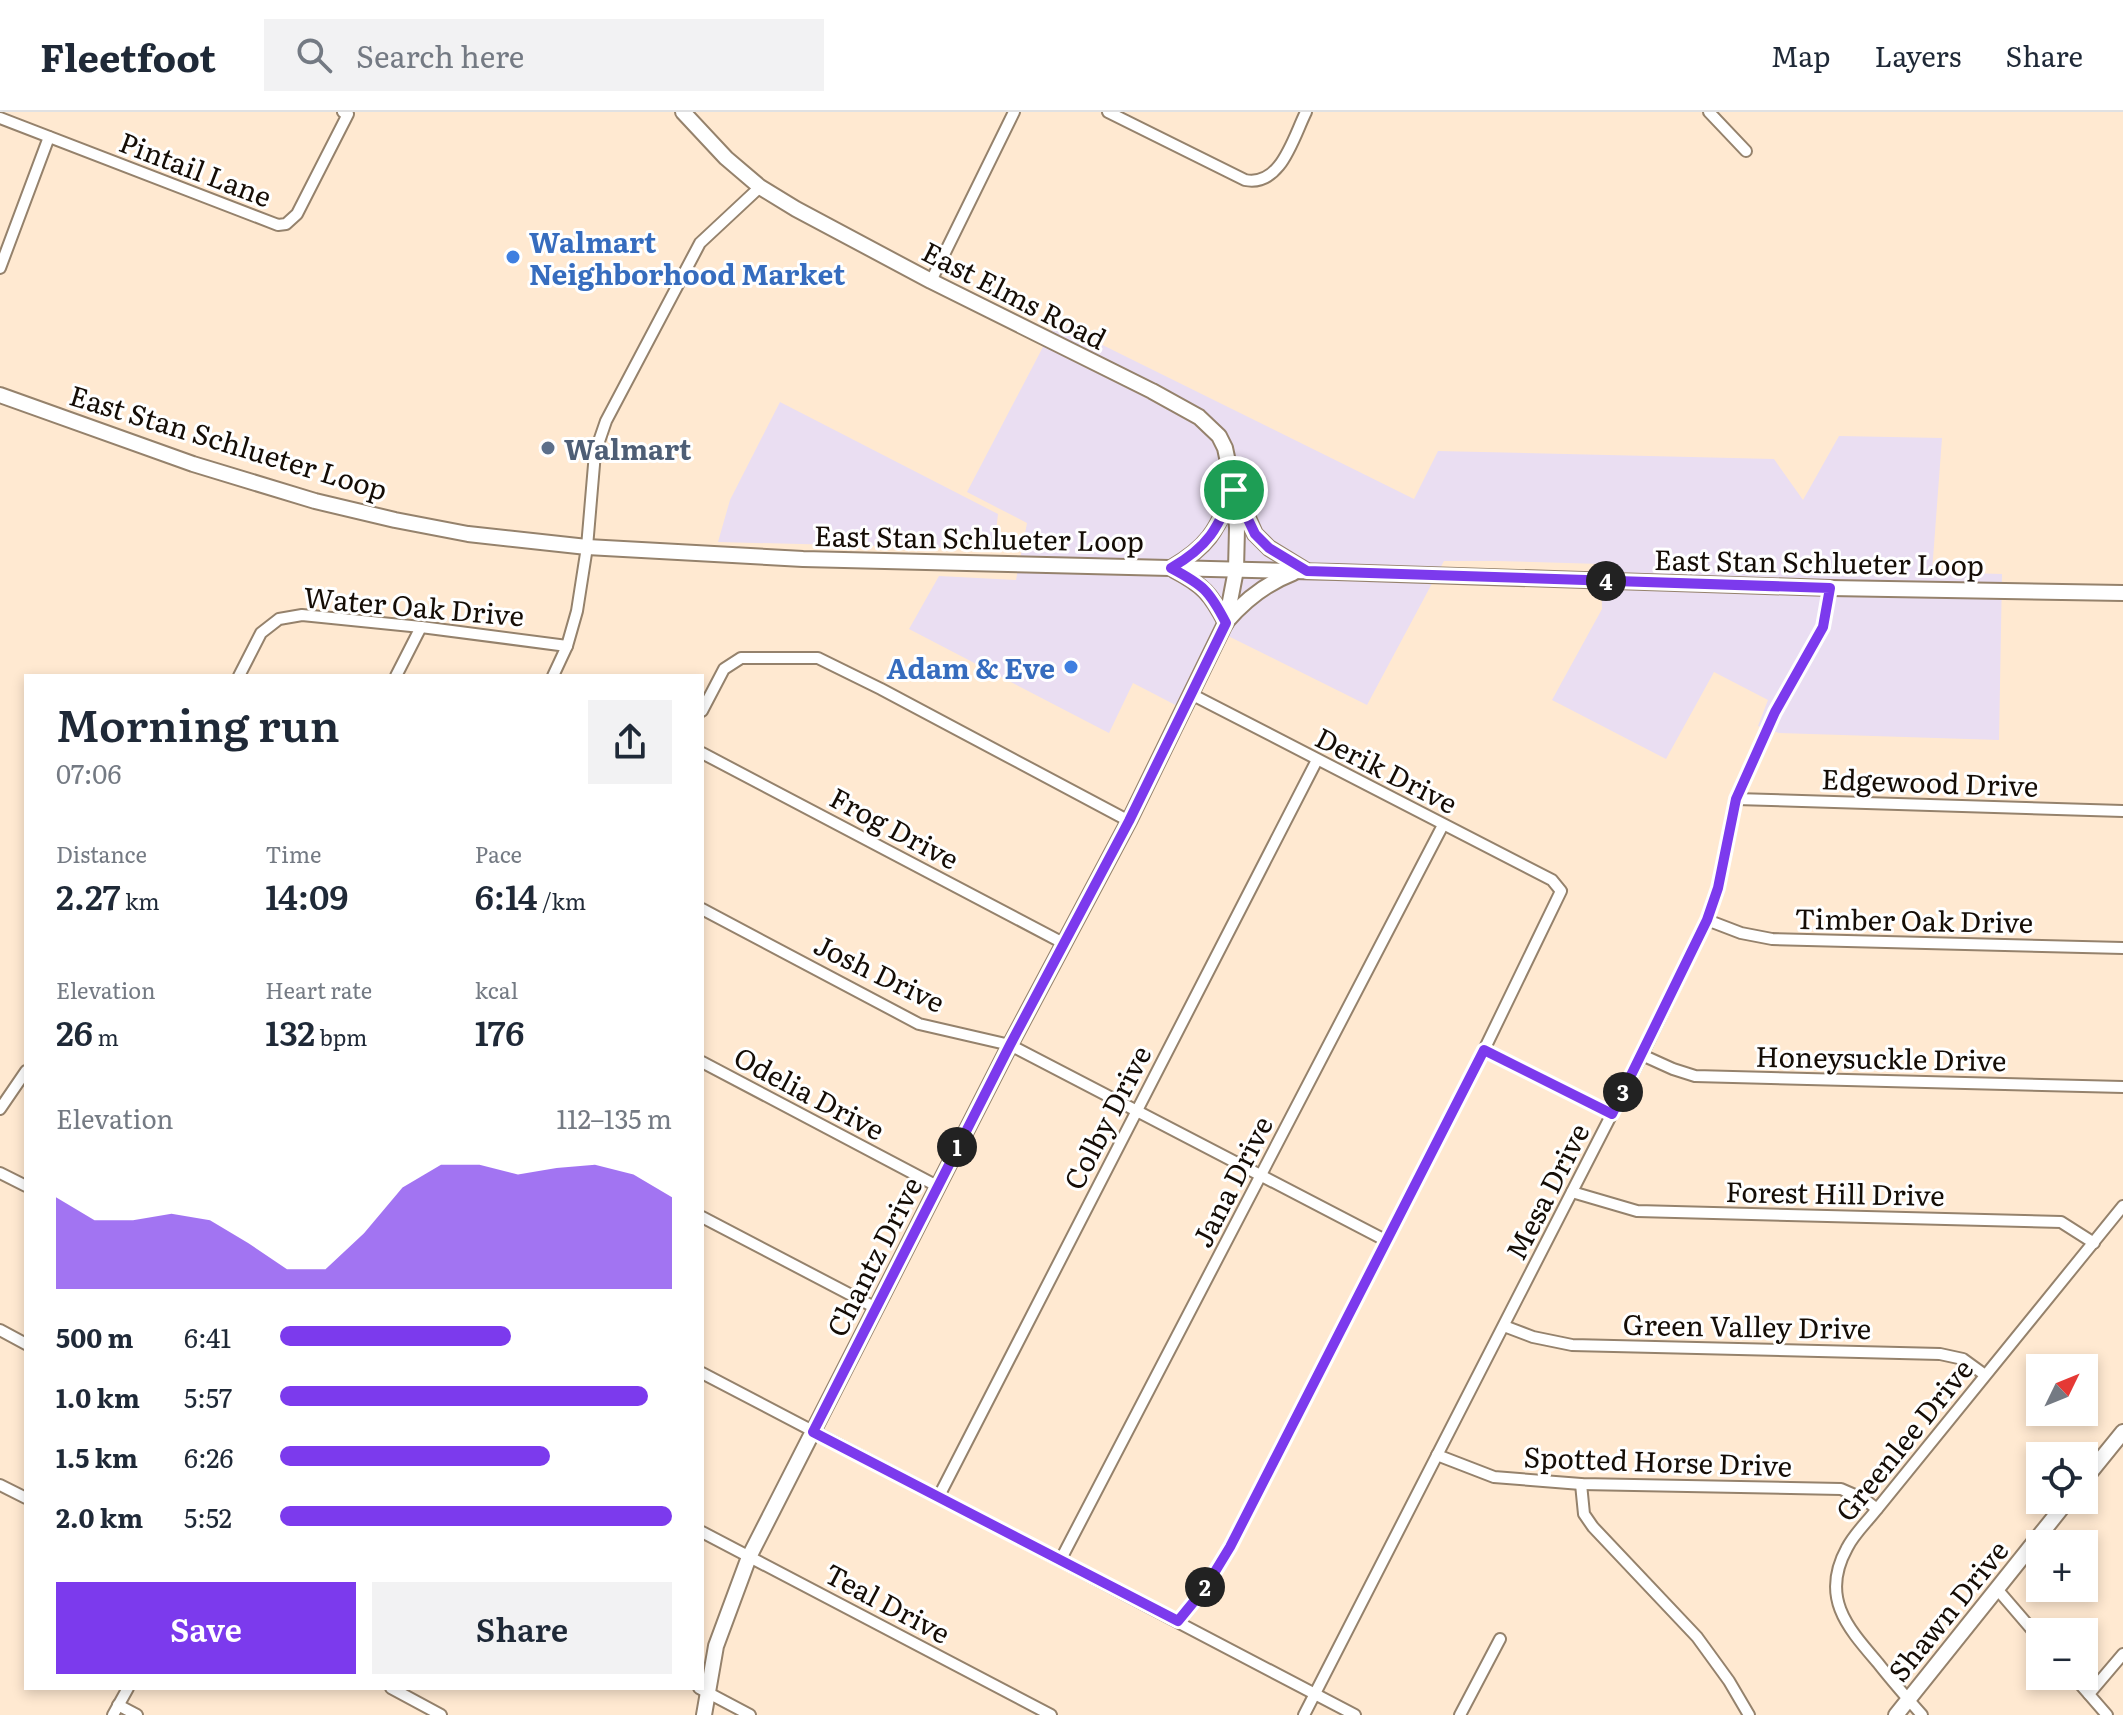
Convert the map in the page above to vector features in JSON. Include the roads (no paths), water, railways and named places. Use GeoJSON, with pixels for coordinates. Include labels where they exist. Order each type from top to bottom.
{"type":"FeatureCollection","features":[{"type":"Feature","properties":{"kind":"main road","name":"East Elms Road"},"geometry":{"type":"LineString","coordinates":[[683,112],[726,158],[760,187],[832,230],[1199,417],[1219,436],[1225,448],[1234,490],[1236,570]]}},
{"type":"Feature","properties":{"kind":"main road","name":"East Stan Schlueter Loop"},"geometry":{"type":"LineString","coordinates":[[0,395],[193,464],[315,501],[468,534],[587,547],[803,559],[1830,588],[2123,593]]}},
{"type":"Feature","properties":{"kind":"main road"},"geometry":{"type":"LineString","coordinates":[[1171,568],[1195,554],[1213,536],[1234,490]]}},
{"type":"Feature","properties":{"kind":"main road"},"geometry":{"type":"LineString","coordinates":[[1234,490],[1255,534],[1269,548],[1303,571]]}},
{"type":"Feature","properties":{"kind":"main road"},"geometry":{"type":"LineString","coordinates":[[1171,568],[1198,583],[1210,594],[1226,622],[1254,595],[1276,580],[1303,571]]}},
{"type":"Feature","properties":{"kind":"main road","name":"Chantz Drive"},"geometry":{"type":"LineString","coordinates":[[704,1687],[749,1557],[937,1186],[1129,821],[1226,622],[1236,570]]}},
{"type":"Feature","properties":{"kind":"main road"},"geometry":{"type":"LineString","coordinates":[[2098,1463],[2123,1432]]}},
{"type":"Feature","properties":{"kind":"main road","name":"Shawn Drive"},"geometry":{"type":"LineString","coordinates":[[1896,1715],[2057,1514]]}},
{"type":"Feature","properties":{"kind":"main road","name":"Chantz Drive"},"geometry":{"type":"LineString","coordinates":[[703,1690],[704,1715]]}},
{"type":"Feature","properties":{"kind":"street"},"geometry":{"type":"LineString","coordinates":[[931,281],[1014,112]]}},
{"type":"Feature","properties":{"kind":"street"},"geometry":{"type":"LineString","coordinates":[[1108,112],[1245,180],[1255,182],[1274,174],[1306,112]]}},
{"type":"Feature","properties":{"kind":"street"},"geometry":{"type":"LineString","coordinates":[[1709,112],[1746,151]]}},
{"type":"Feature","properties":{"kind":"street","name":"Pintail Lane"},"geometry":{"type":"LineString","coordinates":[[0,118],[269,223],[286,224],[297,214],[346,113]]}},
{"type":"Feature","properties":{"kind":"street"},"geometry":{"type":"LineString","coordinates":[[0,268],[49,137]]}},
{"type":"Feature","properties":{"kind":"street"},"geometry":{"type":"LineString","coordinates":[[554,674],[567,646],[577,611],[587,547],[595,453],[606,421],[700,243],[760,187]]}},
{"type":"Feature","properties":{"kind":"street","name":"Mesa Drive"},"geometry":{"type":"LineString","coordinates":[[1304,1715],[1642,1055],[1707,920],[1718,888],[1736,799],[1775,712],[1823,627],[1830,588]]}},
{"type":"Feature","properties":{"kind":"street","name":"Water Oak Drive"},"geometry":{"type":"LineString","coordinates":[[240,674],[261,633],[279,619],[302,615],[567,646]]}},
{"type":"Feature","properties":{"kind":"street"},"geometry":{"type":"LineString","coordinates":[[397,674],[421,627]]}},
{"type":"Feature","properties":{"kind":"street"},"geometry":{"type":"LineString","coordinates":[[704,707],[724,669],[741,658],[818,658],[1129,821]]}},
{"type":"Feature","properties":{"kind":"street","name":"Derik Drive"},"geometry":{"type":"LineString","coordinates":[[1191,694],[1552,880],[1560,887],[1561,891],[1484,1050]]}},
{"type":"Feature","properties":{"kind":"street","name":"Frog Drive"},"geometry":{"type":"LineString","coordinates":[[704,754],[1065,944]]}},
{"type":"Feature","properties":{"kind":"street","name":"Colby Drive"},"geometry":{"type":"LineString","coordinates":[[939,1496],[1317,760]]}},
{"type":"Feature","properties":{"kind":"street","name":"Edgewood Drive"},"geometry":{"type":"LineString","coordinates":[[1736,799],[2123,811]]}},
{"type":"Feature","properties":{"kind":"street","name":"Jana Drive"},"geometry":{"type":"LineString","coordinates":[[1061,1559],[1443,825]]}},
{"type":"Feature","properties":{"kind":"street","name":"Josh Drive"},"geometry":{"type":"LineString","coordinates":[[704,910],[919,1024],[1010,1045],[1385,1240]]}},
{"type":"Feature","properties":{"kind":"street","name":"Timber Oak Drive"},"geometry":{"type":"LineString","coordinates":[[1707,920],[1741,933],[1772,939],[2123,948]]}},
{"type":"Feature","properties":{"kind":"street"},"geometry":{"type":"LineString","coordinates":[[1178,1621],[1205,1588],[1230,1547],[1484,1050],[1612,1114]]}},
{"type":"Feature","properties":{"kind":"street","name":"Honeysuckle Drive"},"geometry":{"type":"LineString","coordinates":[[1642,1055],[1695,1076],[2123,1087]]}},
{"type":"Feature","properties":{"kind":"street","name":"Odelia Drive"},"geometry":{"type":"LineString","coordinates":[[704,1063],[937,1186]]}},
{"type":"Feature","properties":{"kind":"street"},"geometry":{"type":"LineString","coordinates":[[0,1109],[24,1074]]}},
{"type":"Feature","properties":{"kind":"street"},"geometry":{"type":"LineString","coordinates":[[0,1173],[24,1185]]}},
{"type":"Feature","properties":{"kind":"street","name":"Forest Hill Drive"},"geometry":{"type":"LineString","coordinates":[[1572,1192],[1637,1211],[2061,1222],[2094,1243]]}},
{"type":"Feature","properties":{"kind":"street","name":"Greenlee Drive"},"geometry":{"type":"LineString","coordinates":[[1922,1715],[1848,1629],[1836,1598],[1835,1581],[1843,1555],[2123,1206]]}},
{"type":"Feature","properties":{"kind":"street"},"geometry":{"type":"LineString","coordinates":[[704,1218],[876,1308]]}},
{"type":"Feature","properties":{"kind":"street","name":"Green Valley Drive"},"geometry":{"type":"LineString","coordinates":[[1504,1326],[1533,1337],[1572,1345],[1940,1354],[1963,1359],[1985,1375]]}},
{"type":"Feature","properties":{"kind":"street"},"geometry":{"type":"LineString","coordinates":[[0,1330],[24,1343]]}},
{"type":"Feature","properties":{"kind":"street"},"geometry":{"type":"LineString","coordinates":[[704,1374],[1355,1715]]}},
{"type":"Feature","properties":{"kind":"street","name":"Spotted Horse Drive"},"geometry":{"type":"LineString","coordinates":[[1437,1455],[1494,1477],[1581,1484],[1841,1489],[1864,1499],[1877,1509]]}},
{"type":"Feature","properties":{"kind":"street"},"geometry":{"type":"LineString","coordinates":[[1581,1484],[1584,1514],[1593,1527],[1697,1637],[1749,1715]]}},
{"type":"Feature","properties":{"kind":"street"},"geometry":{"type":"LineString","coordinates":[[0,1485],[24,1497]]}},
{"type":"Feature","properties":{"kind":"street","name":"Teal Drive"},"geometry":{"type":"LineString","coordinates":[[704,1533],[1051,1715]]}},
{"type":"Feature","properties":{"kind":"street"},"geometry":{"type":"LineString","coordinates":[[1997,1589],[2026,1623]]}},
{"type":"Feature","properties":{"kind":"street"},"geometry":{"type":"LineString","coordinates":[[1460,1715],[1500,1639]]}},
{"type":"Feature","properties":{"kind":"street"},"geometry":{"type":"LineString","coordinates":[[2089,1694],[2123,1654]]}},
{"type":"Feature","properties":{"kind":"street"},"geometry":{"type":"LineString","coordinates":[[127,1690],[116,1710],[137,1715]]}},
{"type":"Feature","properties":{"kind":"street"},"geometry":{"type":"LineString","coordinates":[[395,1690],[441,1715]]}},
{"type":"Feature","properties":{"kind":"street"},"geometry":{"type":"LineString","coordinates":[[703,1690],[750,1715]]}},
{"type":"Feature","properties":{"kind":"street"},"geometry":{"type":"LineString","coordinates":[[2085,1690],[2107,1715]]}},
{"type":"Feature","properties":{"kind":"place","name":"Walmart Neighborhood Market"},"geometry":{"type":"Point","coordinates":[513,257]}},
{"type":"Feature","properties":{"kind":"place","name":"Walmart"},"geometry":{"type":"Point","coordinates":[548,448]}},
{"type":"Feature","properties":{"kind":"place","name":"Adam & Eve"},"geometry":{"type":"Point","coordinates":[1071,667]}}]}
